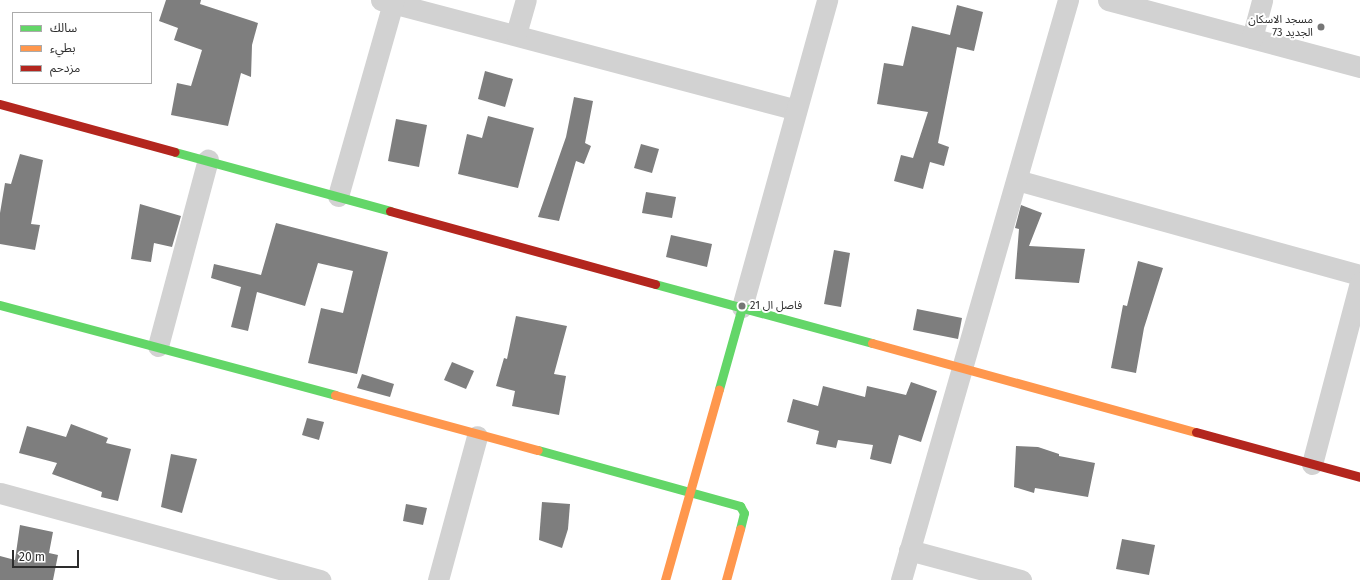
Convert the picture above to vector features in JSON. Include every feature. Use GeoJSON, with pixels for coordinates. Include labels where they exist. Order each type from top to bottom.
{"type":"FeatureCollection","features":[{"type":"Feature","properties":{"kind":"street"},"geometry":{"type":"LineString","coordinates":[[516,34],[526,0]]}},
{"type":"Feature","properties":{"kind":"street"},"geometry":{"type":"LineString","coordinates":[[665,580],[827,0]]}},
{"type":"Feature","properties":{"kind":"street"},"geometry":{"type":"LineString","coordinates":[[901,580],[1068,0]]}},
{"type":"Feature","properties":{"kind":"street"},"geometry":{"type":"LineString","coordinates":[[1108,0],[1360,67]]}},
{"type":"Feature","properties":{"kind":"street"},"geometry":{"type":"LineString","coordinates":[[1252,38],[1262,0]]}},
{"type":"Feature","properties":{"kind":"street"},"geometry":{"type":"LineString","coordinates":[[338,196],[387,2],[516,34],[796,110]]}},
{"type":"Feature","properties":{"kind":"street"},"geometry":{"type":"LineString","coordinates":[[0,104],[1360,478]]}},
{"type":"Feature","properties":{"kind":"street"},"geometry":{"type":"LineString","coordinates":[[158,346],[208,160]]}},
{"type":"Feature","properties":{"kind":"street"},"geometry":{"type":"LineString","coordinates":[[1017,180],[1360,275]]}},
{"type":"Feature","properties":{"kind":"street"},"geometry":{"type":"LineString","coordinates":[[1312,464],[1360,282]]}},
{"type":"Feature","properties":{"kind":"street"},"geometry":{"type":"LineString","coordinates":[[0,305],[158,346],[477,436],[744,508],[726,580]]}},
{"type":"Feature","properties":{"kind":"street"},"geometry":{"type":"LineString","coordinates":[[438,580],[477,436]]}},
{"type":"Feature","properties":{"kind":"street"},"geometry":{"type":"LineString","coordinates":[[0,493],[320,580]]}},
{"type":"Feature","properties":{"kind":"street"},"geometry":{"type":"LineString","coordinates":[[909,550],[1021,580]]}},
{"type":"Feature","properties":{"kind":"building"},"geometry":{"type":"Polygon","coordinates":[[[166,0],[201,0],[200,4],[258,23],[252,45],[251,77],[241,73],[228,126],[171,115],[177,83],[191,86],[202,50],[174,40],[178,28],[159,21],[166,0]]]}},
{"type":"Feature","properties":{"kind":"building"},"geometry":{"type":"Polygon","coordinates":[[[957,5],[983,12],[974,51],[957,47],[938,143],[949,147],[944,166],[930,162],[923,189],[894,181],[901,155],[913,158],[928,112],[877,104],[884,63],[903,66],[912,26],[950,35],[957,5]]]}},
{"type":"Feature","properties":{"kind":"building"},"geometry":{"type":"Polygon","coordinates":[[[485,71],[513,79],[505,107],[478,99],[485,71]]]}},
{"type":"Feature","properties":{"kind":"building"},"geometry":{"type":"Polygon","coordinates":[[[574,97],[593,101],[585,143],[591,146],[584,164],[576,161],[559,221],[538,217],[566,137],[574,97]]]}},
{"type":"Feature","properties":{"kind":"building"},"geometry":{"type":"Polygon","coordinates":[[[488,116],[534,128],[518,188],[458,174],[467,134],[482,138],[488,116]]]}},
{"type":"Feature","properties":{"kind":"building"},"geometry":{"type":"Polygon","coordinates":[[[396,119],[427,125],[419,167],[388,161],[396,119]]]}},
{"type":"Feature","properties":{"kind":"building"},"geometry":{"type":"Polygon","coordinates":[[[641,144],[659,149],[652,173],[634,168],[641,144]]]}},
{"type":"Feature","properties":{"kind":"building"},"geometry":{"type":"Polygon","coordinates":[[[20,154],[43,160],[31,224],[40,225],[35,250],[0,244],[0,213],[5,183],[11,184],[20,154]]]}},
{"type":"Feature","properties":{"kind":"building"},"geometry":{"type":"Polygon","coordinates":[[[646,192],[676,197],[672,218],[642,213],[646,192]]]}},
{"type":"Feature","properties":{"kind":"building"},"geometry":{"type":"Polygon","coordinates":[[[140,204],[181,216],[172,247],[154,243],[151,262],[131,259],[140,204]]]}},
{"type":"Feature","properties":{"kind":"building"},"geometry":{"type":"Polygon","coordinates":[[[1021,205],[1042,213],[1029,246],[1085,249],[1079,283],[1015,279],[1019,229],[1015,228],[1021,205]]]}},
{"type":"Feature","properties":{"kind":"building"},"geometry":{"type":"Polygon","coordinates":[[[276,223],[388,252],[357,374],[308,363],[321,308],[343,313],[353,271],[318,263],[305,306],[257,292],[248,331],[231,327],[241,287],[211,278],[214,264],[261,275],[276,223]]]}},
{"type":"Feature","properties":{"kind":"building"},"geometry":{"type":"Polygon","coordinates":[[[671,235],[712,244],[707,267],[666,257],[671,235]]]}},
{"type":"Feature","properties":{"kind":"building"},"geometry":{"type":"Polygon","coordinates":[[[834,250],[850,253],[841,307],[824,304],[834,250]]]}},
{"type":"Feature","properties":{"kind":"building"},"geometry":{"type":"Polygon","coordinates":[[[1138,261],[1163,268],[1144,328],[1136,373],[1111,368],[1123,305],[1127,306],[1138,261]]]}},
{"type":"Feature","properties":{"kind":"building"},"geometry":{"type":"Polygon","coordinates":[[[917,309],[962,318],[958,339],[913,330],[917,309]]]}},
{"type":"Feature","properties":{"kind":"building"},"geometry":{"type":"Polygon","coordinates":[[[516,316],[567,326],[554,374],[566,376],[559,415],[512,406],[515,391],[496,386],[504,358],[507,359],[516,316]]]}},
{"type":"Feature","properties":{"kind":"building"},"geometry":{"type":"Polygon","coordinates":[[[452,362],[474,371],[466,389],[444,380],[452,362]]]}},
{"type":"Feature","properties":{"kind":"building"},"geometry":{"type":"Polygon","coordinates":[[[362,374],[394,384],[390,397],[357,388],[362,374]]]}},
{"type":"Feature","properties":{"kind":"building"},"geometry":{"type":"Polygon","coordinates":[[[911,382],[937,391],[921,442],[899,435],[891,464],[870,459],[873,445],[838,440],[836,448],[816,444],[819,431],[787,422],[793,399],[818,406],[823,386],[865,397],[867,386],[906,395],[911,382]]]}},
{"type":"Feature","properties":{"kind":"building"},"geometry":{"type":"Polygon","coordinates":[[[307,418],[324,422],[319,440],[302,435],[307,418]]]}},
{"type":"Feature","properties":{"kind":"building"},"geometry":{"type":"Polygon","coordinates":[[[71,424],[108,438],[106,443],[131,449],[118,501],[101,497],[102,492],[52,474],[57,463],[19,453],[27,426],[66,437],[71,424]]]}},
{"type":"Feature","properties":{"kind":"building"},"geometry":{"type":"Polygon","coordinates":[[[1016,446],[1038,447],[1059,454],[1059,456],[1095,463],[1088,497],[1035,488],[1034,493],[1014,487],[1016,446]]]}},
{"type":"Feature","properties":{"kind":"building"},"geometry":{"type":"Polygon","coordinates":[[[171,454],[197,459],[182,513],[161,507],[171,454]]]}},
{"type":"Feature","properties":{"kind":"building"},"geometry":{"type":"Polygon","coordinates":[[[542,502],[570,504],[568,529],[562,548],[539,540],[542,502]]]}},
{"type":"Feature","properties":{"kind":"building"},"geometry":{"type":"Polygon","coordinates":[[[406,504],[427,508],[423,525],[403,521],[406,504]]]}},
{"type":"Feature","properties":{"kind":"building"},"geometry":{"type":"Polygon","coordinates":[[[20,525],[53,532],[49,553],[58,555],[53,580],[0,580],[0,556],[15,560],[20,525]]]}},
{"type":"Feature","properties":{"kind":"building"},"geometry":{"type":"Polygon","coordinates":[[[1122,539],[1155,545],[1149,575],[1116,569],[1122,539]]]}},
{"type":"Feature","properties":{"kind":"traffic: fast"},"geometry":{"type":"LineString","coordinates":[[175,152],[390,211]]}},
{"type":"Feature","properties":{"kind":"traffic: fast"},"geometry":{"type":"LineString","coordinates":[[655,284],[872,343]]}},
{"type":"Feature","properties":{"kind":"traffic: fast"},"geometry":{"type":"LineString","coordinates":[[0,305],[335,395]]}},
{"type":"Feature","properties":{"kind":"traffic: fast"},"geometry":{"type":"LineString","coordinates":[[719,389],[742,307]]}},
{"type":"Feature","properties":{"kind":"traffic: fast"},"geometry":{"type":"LineString","coordinates":[[538,450],[740,506],[744,513],[740,529]]}},
{"type":"Feature","properties":{"kind":"traffic: slow"},"geometry":{"type":"LineString","coordinates":[[872,343],[1196,432]]}},
{"type":"Feature","properties":{"kind":"traffic: slow"},"geometry":{"type":"LineString","coordinates":[[665,580],[719,389]]}},
{"type":"Feature","properties":{"kind":"traffic: slow"},"geometry":{"type":"LineString","coordinates":[[335,395],[538,450]]}},
{"type":"Feature","properties":{"kind":"traffic: slow"},"geometry":{"type":"LineString","coordinates":[[726,580],[740,529]]}},
{"type":"Feature","properties":{"kind":"traffic: jam"},"geometry":{"type":"LineString","coordinates":[[0,104],[175,152]]}},
{"type":"Feature","properties":{"kind":"traffic: jam"},"geometry":{"type":"LineString","coordinates":[[390,211],[655,284]]}},
{"type":"Feature","properties":{"kind":"traffic: jam"},"geometry":{"type":"LineString","coordinates":[[1196,432],[1360,477]]}},
{"type":"Feature","properties":{"kind":"place","name":"مسجد الاسكان الجديد 73"},"geometry":{"type":"Point","coordinates":[1321,27]}},
{"type":"Feature","properties":{"kind":"place","name":"فاصل ال 21"},"geometry":{"type":"Point","coordinates":[742,306]}}]}
